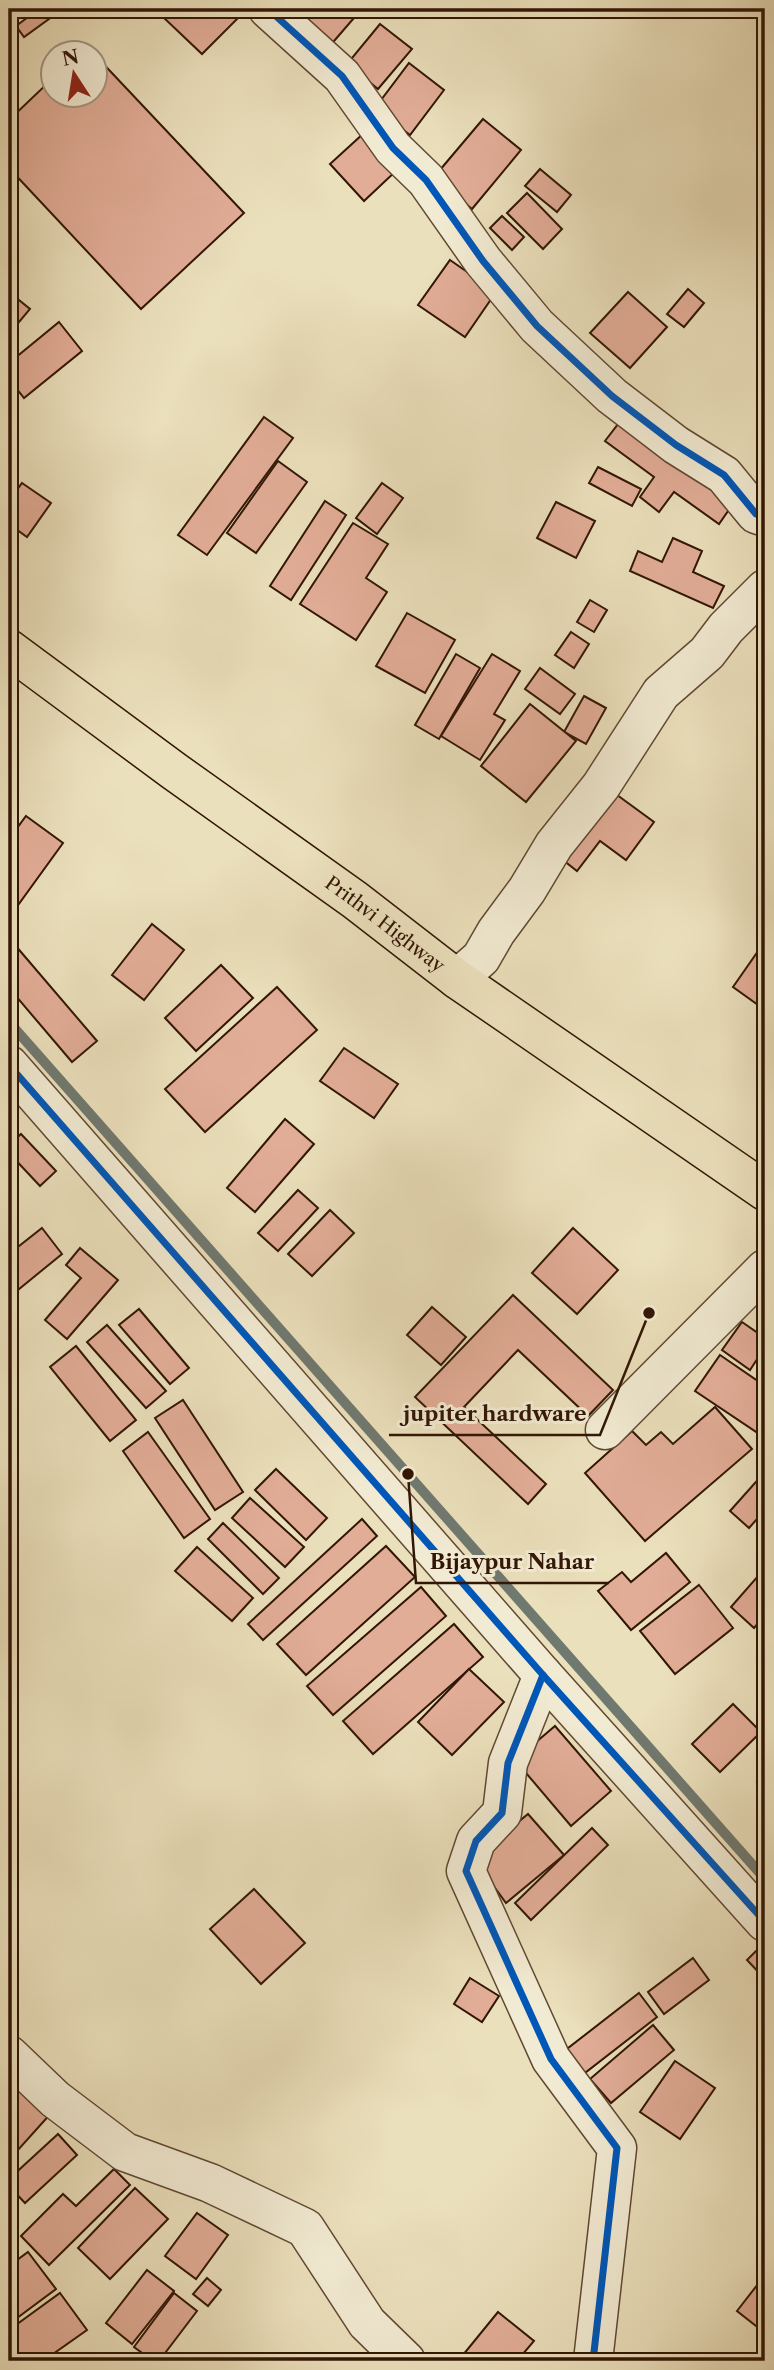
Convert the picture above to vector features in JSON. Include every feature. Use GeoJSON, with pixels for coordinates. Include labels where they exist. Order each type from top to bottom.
{"type":"FeatureCollection","features":[{"type":"Feature","properties":{"kind":"highway","name":"Prithvi Highway"},"geometry":{"type":"LineString","coordinates":[[9,649],[355,900],[457,979],[765,1191]]}},
{"type":"Feature","properties":{"kind":"street"},"geometry":{"type":"LineString","coordinates":[[268,9],[342,76],[393,148],[426,180],[483,261],[537,326],[612,396],[676,445],[723,475],[756,514],[765,517]]}},
{"type":"Feature","properties":{"kind":"street"},"geometry":{"type":"LineString","coordinates":[[457,979],[481,958],[554,845],[601,786],[661,693],[707,653],[726,628],[765,589]]}},
{"type":"Feature","properties":{"kind":"street"},"geometry":{"type":"LineString","coordinates":[[9,1065],[543,1675],[765,1922]]}},
{"type":"Feature","properties":{"kind":"street"},"geometry":{"type":"LineString","coordinates":[[605,1430],[765,1269]]}},
{"type":"Feature","properties":{"kind":"street"},"geometry":{"type":"LineString","coordinates":[[543,1675],[508,1763],[502,1813],[476,1841],[466,1871],[551,2059],[617,2148],[593,2361]]}},
{"type":"Feature","properties":{"kind":"street"},"geometry":{"type":"LineString","coordinates":[[9,2055],[55,2099],[125,2152],[210,2183],[304,2228],[367,2323],[406,2361]]}},
{"type":"Feature","properties":{"kind":"building"},"geometry":{"type":"Polygon","coordinates":[[[39,9],[47,9],[53,16],[24,37],[16,26],[39,9]]]}},
{"type":"Feature","properties":{"kind":"building"},"geometry":{"type":"Polygon","coordinates":[[[171,9],[245,11],[202,54],[163,17],[171,9]]]}},
{"type":"Feature","properties":{"kind":"building"},"geometry":{"type":"Polygon","coordinates":[[[307,9],[360,11],[328,48],[297,21],[307,9]]]}},
{"type":"Feature","properties":{"kind":"building"},"geometry":{"type":"Polygon","coordinates":[[[380,24],[412,49],[378,89],[347,64],[380,24]]]}},
{"type":"Feature","properties":{"kind":"building"},"geometry":{"type":"Polygon","coordinates":[[[409,63],[444,90],[410,135],[375,108],[409,63]]]}},
{"type":"Feature","properties":{"kind":"building"},"geometry":{"type":"Polygon","coordinates":[[[108,69],[244,213],[141,309],[9,168],[9,120],[38,92],[38,108],[108,108],[108,69]]]}},
{"type":"Feature","properties":{"kind":"building"},"geometry":{"type":"Polygon","coordinates":[[[483,119],[521,150],[472,209],[434,177],[483,119]]]}},
{"type":"Feature","properties":{"kind":"building"},"geometry":{"type":"Polygon","coordinates":[[[364,133],[397,170],[364,201],[330,164],[364,133]]]}},
{"type":"Feature","properties":{"kind":"building"},"geometry":{"type":"Polygon","coordinates":[[[540,169],[571,195],[557,212],[525,186],[540,169]]]}},
{"type":"Feature","properties":{"kind":"building"},"geometry":{"type":"Polygon","coordinates":[[[527,193],[562,229],[543,249],[507,213],[527,193]]]}},
{"type":"Feature","properties":{"kind":"building"},"geometry":{"type":"Polygon","coordinates":[[[502,216],[524,237],[512,250],[490,228],[502,216]]]}},
{"type":"Feature","properties":{"kind":"building"},"geometry":{"type":"Polygon","coordinates":[[[450,260],[496,292],[465,337],[418,305],[450,260]]]}},
{"type":"Feature","properties":{"kind":"building"},"geometry":{"type":"Polygon","coordinates":[[[688,289],[704,303],[684,327],[667,314],[688,289]]]}},
{"type":"Feature","properties":{"kind":"building"},"geometry":{"type":"Polygon","coordinates":[[[9,292],[30,309],[9,334],[9,292]]]}},
{"type":"Feature","properties":{"kind":"building"},"geometry":{"type":"Polygon","coordinates":[[[628,292],[667,327],[630,368],[590,333],[628,292]]]}},
{"type":"Feature","properties":{"kind":"building"},"geometry":{"type":"Polygon","coordinates":[[[59,322],[82,351],[24,398],[9,379],[9,363],[59,322]]]}},
{"type":"Feature","properties":{"kind":"building"},"geometry":{"type":"Polygon","coordinates":[[[264,417],[293,438],[207,555],[178,535],[264,417]]]}},
{"type":"Feature","properties":{"kind":"building"},"geometry":{"type":"Polygon","coordinates":[[[622,419],[735,501],[719,524],[674,492],[659,512],[640,497],[654,477],[605,441],[622,419]]]}},
{"type":"Feature","properties":{"kind":"building"},"geometry":{"type":"Polygon","coordinates":[[[278,461],[307,482],[256,553],[227,533],[278,461]]]}},
{"type":"Feature","properties":{"kind":"building"},"geometry":{"type":"Polygon","coordinates":[[[598,467],[641,489],[632,506],[589,483],[598,467]]]}},
{"type":"Feature","properties":{"kind":"building"},"geometry":{"type":"Polygon","coordinates":[[[22,483],[51,503],[27,537],[9,524],[9,501],[22,483]]]}},
{"type":"Feature","properties":{"kind":"building"},"geometry":{"type":"Polygon","coordinates":[[[382,483],[403,498],[377,534],[356,518],[382,483]]]}},
{"type":"Feature","properties":{"kind":"building"},"geometry":{"type":"Polygon","coordinates":[[[325,501],[346,515],[291,600],[270,586],[325,501]]]}},
{"type":"Feature","properties":{"kind":"building"},"geometry":{"type":"Polygon","coordinates":[[[556,502],[595,521],[576,558],[537,538],[556,502]]]}},
{"type":"Feature","properties":{"kind":"building"},"geometry":{"type":"Polygon","coordinates":[[[353,523],[388,544],[366,578],[387,592],[356,640],[300,604],[353,523]]]}},
{"type":"Feature","properties":{"kind":"building"},"geometry":{"type":"Polygon","coordinates":[[[673,538],[702,551],[693,572],[724,586],[713,608],[630,571],[638,551],[662,562],[673,538]]]}},
{"type":"Feature","properties":{"kind":"building"},"geometry":{"type":"Polygon","coordinates":[[[590,600],[607,610],[594,632],[577,622],[590,600]]]}},
{"type":"Feature","properties":{"kind":"building"},"geometry":{"type":"Polygon","coordinates":[[[407,613],[455,640],[425,693],[376,666],[407,613]]]}},
{"type":"Feature","properties":{"kind":"building"},"geometry":{"type":"Polygon","coordinates":[[[571,632],[589,644],[574,668],[555,655],[571,632]]]}},
{"type":"Feature","properties":{"kind":"building"},"geometry":{"type":"Polygon","coordinates":[[[456,654],[480,668],[439,739],[415,725],[456,654]]]}},
{"type":"Feature","properties":{"kind":"building"},"geometry":{"type":"Polygon","coordinates":[[[492,654],[520,671],[494,714],[505,720],[480,760],[441,736],[492,654]]]}},
{"type":"Feature","properties":{"kind":"building"},"geometry":{"type":"Polygon","coordinates":[[[540,668],[575,694],[560,714],[525,689],[540,668]]]}},
{"type":"Feature","properties":{"kind":"building"},"geometry":{"type":"Polygon","coordinates":[[[584,696],[606,708],[586,744],[564,732],[584,696]]]}},
{"type":"Feature","properties":{"kind":"building"},"geometry":{"type":"Polygon","coordinates":[[[530,704],[576,741],[526,802],[481,766],[530,704]]]}},
{"type":"Feature","properties":{"kind":"building"},"geometry":{"type":"Polygon","coordinates":[[[613,792],[654,822],[626,860],[600,841],[577,871],[563,860],[613,792]]]}},
{"type":"Feature","properties":{"kind":"building"},"geometry":{"type":"Polygon","coordinates":[[[26,816],[63,843],[13,912],[9,909],[9,839],[26,816]]]}},
{"type":"Feature","properties":{"kind":"building"},"geometry":{"type":"Polygon","coordinates":[[[152,924],[184,950],[144,1000],[112,975],[152,924]]]}},
{"type":"Feature","properties":{"kind":"building"},"geometry":{"type":"Polygon","coordinates":[[[9,938],[97,1041],[72,1062],[9,988],[9,938]]]}},
{"type":"Feature","properties":{"kind":"building"},"geometry":{"type":"Polygon","coordinates":[[[765,941],[765,1010],[733,987],[765,941]]]}},
{"type":"Feature","properties":{"kind":"building"},"geometry":{"type":"Polygon","coordinates":[[[221,965],[253,998],[196,1051],[165,1018],[221,965]]]}},
{"type":"Feature","properties":{"kind":"building"},"geometry":{"type":"Polygon","coordinates":[[[277,987],[317,1030],[205,1132],[165,1089],[277,987]]]}},
{"type":"Feature","properties":{"kind":"building"},"geometry":{"type":"Polygon","coordinates":[[[344,1048],[398,1084],[374,1118],[320,1081],[344,1048]]]}},
{"type":"Feature","properties":{"kind":"building"},"geometry":{"type":"Polygon","coordinates":[[[285,1119],[314,1144],[255,1212],[227,1188],[285,1119]]]}},
{"type":"Feature","properties":{"kind":"building"},"geometry":{"type":"Polygon","coordinates":[[[21,1134],[56,1171],[40,1186],[9,1153],[9,1145],[21,1134]]]}},
{"type":"Feature","properties":{"kind":"building"},"geometry":{"type":"Polygon","coordinates":[[[298,1190],[318,1208],[278,1251],[258,1233],[298,1190]]]}},
{"type":"Feature","properties":{"kind":"building"},"geometry":{"type":"Polygon","coordinates":[[[330,1210],[354,1233],[312,1276],[288,1254],[330,1210]]]}},
{"type":"Feature","properties":{"kind":"building"},"geometry":{"type":"Polygon","coordinates":[[[42,1228],[62,1254],[13,1294],[9,1288],[9,1254],[42,1228]]]}},
{"type":"Feature","properties":{"kind":"building"},"geometry":{"type":"Polygon","coordinates":[[[573,1228],[618,1270],[577,1314],[532,1273],[573,1228]]]}},
{"type":"Feature","properties":{"kind":"building"},"geometry":{"type":"Polygon","coordinates":[[[80,1248],[118,1280],[67,1339],[45,1320],[81,1278],[66,1265],[80,1248]]]}},
{"type":"Feature","properties":{"kind":"building"},"geometry":{"type":"Polygon","coordinates":[[[513,1295],[613,1390],[588,1416],[518,1350],[464,1407],[546,1484],[528,1504],[415,1397],[513,1295]]]}},
{"type":"Feature","properties":{"kind":"building"},"geometry":{"type":"Polygon","coordinates":[[[432,1307],[466,1337],[441,1365],[407,1335],[432,1307]]]}},
{"type":"Feature","properties":{"kind":"building"},"geometry":{"type":"Polygon","coordinates":[[[139,1309],[189,1368],[170,1384],[119,1325],[139,1309]]]}},
{"type":"Feature","properties":{"kind":"building"},"geometry":{"type":"Polygon","coordinates":[[[742,1322],[765,1338],[765,1347],[750,1370],[722,1350],[742,1322]]]}},
{"type":"Feature","properties":{"kind":"building"},"geometry":{"type":"Polygon","coordinates":[[[107,1325],[166,1391],[146,1408],[87,1342],[107,1325]]]}},
{"type":"Feature","properties":{"kind":"building"},"geometry":{"type":"Polygon","coordinates":[[[76,1346],[136,1420],[110,1441],[50,1367],[76,1346]]]}},
{"type":"Feature","properties":{"kind":"building"},"geometry":{"type":"Polygon","coordinates":[[[720,1355],[765,1386],[765,1438],[695,1391],[720,1355]]]}},
{"type":"Feature","properties":{"kind":"building"},"geometry":{"type":"Polygon","coordinates":[[[183,1400],[243,1492],[215,1510],[155,1418],[183,1400]]]}},
{"type":"Feature","properties":{"kind":"building"},"geometry":{"type":"Polygon","coordinates":[[[715,1407],[752,1449],[645,1541],[585,1473],[632,1431],[646,1445],[661,1432],[673,1444],[715,1407]]]}},
{"type":"Feature","properties":{"kind":"building"},"geometry":{"type":"Polygon","coordinates":[[[148,1432],[210,1519],[184,1538],[123,1451],[148,1432]]]}},
{"type":"Feature","properties":{"kind":"building"},"geometry":{"type":"Polygon","coordinates":[[[276,1469],[327,1518],[306,1540],[255,1490],[276,1469]]]}},
{"type":"Feature","properties":{"kind":"building"},"geometry":{"type":"Polygon","coordinates":[[[763,1474],[765,1510],[749,1528],[730,1511],[763,1474]]]}},
{"type":"Feature","properties":{"kind":"building"},"geometry":{"type":"Polygon","coordinates":[[[250,1498],[304,1547],[285,1567],[232,1518],[250,1498]]]}},
{"type":"Feature","properties":{"kind":"building"},"geometry":{"type":"Polygon","coordinates":[[[362,1519],[377,1536],[263,1640],[248,1624],[362,1519]]]}},
{"type":"Feature","properties":{"kind":"building"},"geometry":{"type":"Polygon","coordinates":[[[223,1523],[279,1578],[263,1594],[208,1539],[223,1523]]]}},
{"type":"Feature","properties":{"kind":"building"},"geometry":{"type":"Polygon","coordinates":[[[386,1546],[415,1577],[306,1675],[277,1644],[386,1546]]]}},
{"type":"Feature","properties":{"kind":"building"},"geometry":{"type":"Polygon","coordinates":[[[197,1547],[253,1598],[232,1621],[175,1571],[197,1547]]]}},
{"type":"Feature","properties":{"kind":"building"},"geometry":{"type":"Polygon","coordinates":[[[666,1553],[690,1582],[631,1630],[598,1591],[622,1572],[631,1582],[666,1553]]]}},
{"type":"Feature","properties":{"kind":"building"},"geometry":{"type":"Polygon","coordinates":[[[765,1568],[765,1615],[754,1628],[731,1607],[765,1568]]]}},
{"type":"Feature","properties":{"kind":"building"},"geometry":{"type":"Polygon","coordinates":[[[699,1585],[733,1628],[675,1674],[640,1631],[699,1585]]]}},
{"type":"Feature","properties":{"kind":"building"},"geometry":{"type":"Polygon","coordinates":[[[421,1587],[446,1616],[333,1715],[307,1686],[421,1587]]]}},
{"type":"Feature","properties":{"kind":"building"},"geometry":{"type":"Polygon","coordinates":[[[454,1624],[483,1657],[373,1754],[343,1721],[454,1624]]]}},
{"type":"Feature","properties":{"kind":"building"},"geometry":{"type":"Polygon","coordinates":[[[469,1669],[504,1702],[452,1755],[418,1722],[469,1669]]]}},
{"type":"Feature","properties":{"kind":"building"},"geometry":{"type":"Polygon","coordinates":[[[733,1704],[761,1732],[720,1772],[692,1744],[733,1704]]]}},
{"type":"Feature","properties":{"kind":"building"},"geometry":{"type":"Polygon","coordinates":[[[555,1726],[611,1791],[571,1826],[515,1760],[555,1726]]]}},
{"type":"Feature","properties":{"kind":"building"},"geometry":{"type":"Polygon","coordinates":[[[765,1774],[765,1790],[757,1782],[765,1774]]]}},
{"type":"Feature","properties":{"kind":"building"},"geometry":{"type":"Polygon","coordinates":[[[528,1814],[564,1855],[506,1903],[474,1859],[528,1814]]]}},
{"type":"Feature","properties":{"kind":"building"},"geometry":{"type":"Polygon","coordinates":[[[592,1828],[608,1845],[531,1920],[515,1903],[592,1828]]]}},
{"type":"Feature","properties":{"kind":"building"},"geometry":{"type":"Polygon","coordinates":[[[254,1889],[305,1943],[261,1984],[210,1929],[254,1889]]]}},
{"type":"Feature","properties":{"kind":"building"},"geometry":{"type":"Polygon","coordinates":[[[763,1944],[765,1947],[765,1979],[747,1960],[763,1944]]]}},
{"type":"Feature","properties":{"kind":"building"},"geometry":{"type":"Polygon","coordinates":[[[693,1958],[709,1980],[664,2014],[648,1992],[693,1958]]]}},
{"type":"Feature","properties":{"kind":"building"},"geometry":{"type":"Polygon","coordinates":[[[470,1978],[499,1996],[482,2022],[454,2004],[470,1978]]]}},
{"type":"Feature","properties":{"kind":"building"},"geometry":{"type":"Polygon","coordinates":[[[639,1993],[657,2017],[581,2076],[563,2052],[639,1993]]]}},
{"type":"Feature","properties":{"kind":"building"},"geometry":{"type":"Polygon","coordinates":[[[653,2025],[674,2050],[611,2103],[590,2079],[653,2025]]]}},
{"type":"Feature","properties":{"kind":"building"},"geometry":{"type":"Polygon","coordinates":[[[675,2061],[715,2088],[680,2139],[640,2112],[675,2061]]]}},
{"type":"Feature","properties":{"kind":"building"},"geometry":{"type":"Polygon","coordinates":[[[16,2078],[53,2111],[9,2160],[9,2086],[16,2078]]]}},
{"type":"Feature","properties":{"kind":"building"},"geometry":{"type":"Polygon","coordinates":[[[58,2134],[77,2155],[25,2203],[9,2186],[9,2179],[58,2134]]]}},
{"type":"Feature","properties":{"kind":"building"},"geometry":{"type":"Polygon","coordinates":[[[114,2169],[130,2185],[49,2265],[21,2236],[63,2194],[76,2206],[114,2169]]]}},
{"type":"Feature","properties":{"kind":"building"},"geometry":{"type":"Polygon","coordinates":[[[135,2188],[168,2219],[110,2279],[78,2248],[135,2188]]]}},
{"type":"Feature","properties":{"kind":"building"},"geometry":{"type":"Polygon","coordinates":[[[197,2213],[228,2235],[196,2279],[165,2256],[197,2213]]]}},
{"type":"Feature","properties":{"kind":"building"},"geometry":{"type":"Polygon","coordinates":[[[28,2252],[56,2289],[9,2324],[9,2266],[28,2252]]]}},
{"type":"Feature","properties":{"kind":"building"},"geometry":{"type":"Polygon","coordinates":[[[147,2270],[174,2291],[132,2344],[106,2323],[147,2270]]]}},
{"type":"Feature","properties":{"kind":"building"},"geometry":{"type":"Polygon","coordinates":[[[765,2275],[765,2333],[737,2311],[765,2275]]]}},
{"type":"Feature","properties":{"kind":"building"},"geometry":{"type":"Polygon","coordinates":[[[207,2278],[221,2290],[208,2306],[193,2294],[207,2278]]]}},
{"type":"Feature","properties":{"kind":"building"},"geometry":{"type":"Polygon","coordinates":[[[60,2293],[87,2330],[43,2361],[9,2361],[9,2330],[60,2293]]]}},
{"type":"Feature","properties":{"kind":"building"},"geometry":{"type":"Polygon","coordinates":[[[174,2293],[197,2311],[159,2361],[153,2361],[134,2347],[174,2293]]]}},
{"type":"Feature","properties":{"kind":"building"},"geometry":{"type":"Polygon","coordinates":[[[498,2312],[534,2341],[517,2361],[458,2361],[498,2312]]]}},
{"type":"Feature","properties":{"kind":"waterway"},"geometry":{"type":"LineString","coordinates":[[9,1022],[765,1879]]}},
{"type":"Feature","properties":{"kind":"cycle path"},"geometry":{"type":"LineString","coordinates":[[268,9],[342,76],[393,148],[426,180],[483,261],[537,326],[612,396],[676,445],[724,475],[756,514],[765,517]]}},
{"type":"Feature","properties":{"kind":"cycle path"},"geometry":{"type":"LineString","coordinates":[[9,1065],[543,1675],[765,1922]]}},
{"type":"Feature","properties":{"kind":"cycle path"},"geometry":{"type":"LineString","coordinates":[[543,1675],[508,1763],[502,1813],[476,1841],[466,1871],[551,2059],[617,2148],[593,2361]]}},
{"type":"Feature","properties":{"kind":"place","name":"jupiter hardware"},"geometry":{"type":"Point","coordinates":[649,1313]}},
{"type":"Feature","properties":{"kind":"place","name":"Bijaypur Nahar"},"geometry":{"type":"Point","coordinates":[408,1474]}}]}
